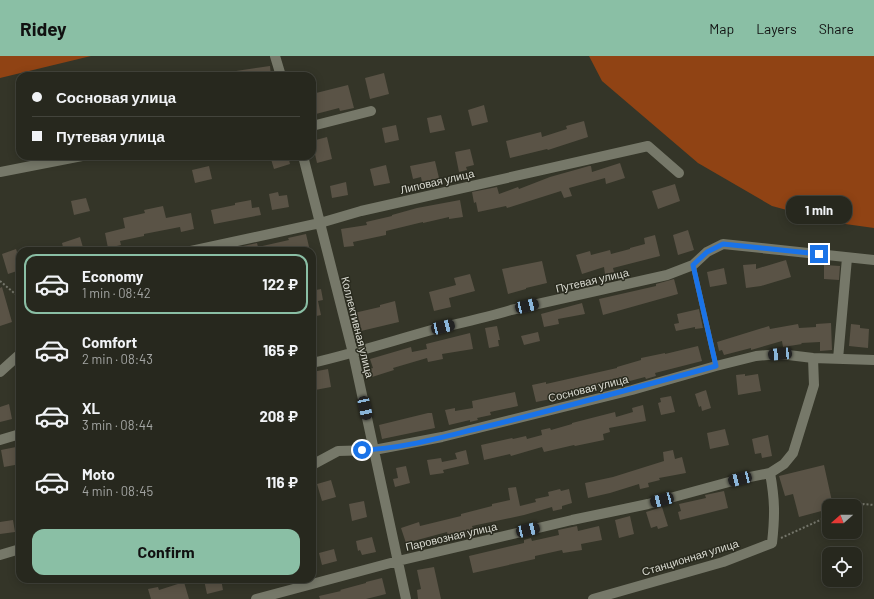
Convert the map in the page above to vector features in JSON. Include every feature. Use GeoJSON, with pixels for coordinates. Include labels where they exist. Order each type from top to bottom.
{"type":"FeatureCollection","features":[{"type":"Feature","properties":{"kind":"street"},"geometry":{"type":"LineString","coordinates":[[275,56],[280,72]]}},
{"type":"Feature","properties":{"kind":"street"},"geometry":{"type":"LineString","coordinates":[[316,125],[371,111]]}},
{"type":"Feature","properties":{"kind":"street","name":"Липовая улица"},"geometry":{"type":"LineString","coordinates":[[209,247],[648,146],[679,173]]}},
{"type":"Feature","properties":{"kind":"street"},"geometry":{"type":"LineString","coordinates":[[0,172],[62,160]]}},
{"type":"Feature","properties":{"kind":"street","name":"Коллективная улица"},"geometry":{"type":"LineString","coordinates":[[304,160],[353,353],[406,599]]}},
{"type":"Feature","properties":{"kind":"street","name":"Путевая улица"},"geometry":{"type":"LineString","coordinates":[[316,362],[511,310],[667,275],[693,265],[707,252],[723,244],[874,260]]}},
{"type":"Feature","properties":{"kind":"street"},"geometry":{"type":"LineString","coordinates":[[838,359],[847,258]]}},
{"type":"Feature","properties":{"kind":"street","name":"Сосновая улица"},"geometry":{"type":"LineString","coordinates":[[316,463],[338,451],[374,450],[442,437],[632,390],[756,356],[780,354],[813,358],[874,360]]}},
{"type":"Feature","properties":{"kind":"street"},"geometry":{"type":"LineString","coordinates":[[0,372],[16,358]]}},
{"type":"Feature","properties":{"kind":"street"},"geometry":{"type":"LineString","coordinates":[[772,543],[774,496],[770,473],[784,464],[792,454],[814,385],[813,358]]}},
{"type":"Feature","properties":{"kind":"street"},"geometry":{"type":"LineString","coordinates":[[0,440],[16,435]]}},
{"type":"Feature","properties":{"kind":"street","name":"Паровозная улица"},"geometry":{"type":"LineString","coordinates":[[316,583],[398,561],[572,520],[648,504],[740,479],[770,473]]}},
{"type":"Feature","properties":{"kind":"street","name":"Станционная улица"},"geometry":{"type":"LineString","coordinates":[[593,599],[723,562],[772,543]]}},
{"type":"Feature","properties":{"kind":"street"},"geometry":{"type":"LineString","coordinates":[[0,554],[16,549]]}},
{"type":"Feature","properties":{"kind":"street","name":"Паровозная улица"},"geometry":{"type":"LineString","coordinates":[[256,599],[316,583]]}},
{"type":"Feature","properties":{"kind":"lane"},"geometry":{"type":"LineString","coordinates":[[693,265],[716,366]]}},
{"type":"Feature","properties":{"kind":"path"},"geometry":{"type":"LineString","coordinates":[[0,281],[16,295]]}},
{"type":"Feature","properties":{"kind":"path"},"geometry":{"type":"LineString","coordinates":[[862,505],[874,505]]}},
{"type":"Feature","properties":{"kind":"path"},"geometry":{"type":"LineString","coordinates":[[772,543],[822,519]]}},
{"type":"Feature","properties":{"kind":"shaded area"},"geometry":{"type":"Polygon","coordinates":[[[0,56],[91,56],[25,72],[16,72],[16,74],[0,78],[0,56]]]}},
{"type":"Feature","properties":{"kind":"shaded area"},"geometry":{"type":"Polygon","coordinates":[[[589,56],[874,56],[874,228],[831,222],[772,206],[698,163],[602,81],[589,56]]]}},
{"type":"Feature","properties":{"kind":"building"},"geometry":{"type":"Polygon","coordinates":[[[270,66],[271,72],[236,72],[270,66]]]}},
{"type":"Feature","properties":{"kind":"building"},"geometry":{"type":"Polygon","coordinates":[[[384,73],[389,94],[370,99],[365,78],[384,73]]]}},
{"type":"Feature","properties":{"kind":"building"},"geometry":{"type":"Polygon","coordinates":[[[348,85],[354,108],[340,111],[339,108],[316,114],[316,93],[348,85]]]}},
{"type":"Feature","properties":{"kind":"building"},"geometry":{"type":"Polygon","coordinates":[[[484,105],[488,122],[472,126],[468,110],[484,105]]]}},
{"type":"Feature","properties":{"kind":"building"},"geometry":{"type":"Polygon","coordinates":[[[441,115],[445,130],[430,133],[427,118],[441,115]]]}},
{"type":"Feature","properties":{"kind":"building"},"geometry":{"type":"Polygon","coordinates":[[[584,121],[588,137],[548,150],[510,158],[506,141],[541,132],[542,137],[567,129],[566,126],[584,121]]]}},
{"type":"Feature","properties":{"kind":"building"},"geometry":{"type":"Polygon","coordinates":[[[396,125],[399,140],[385,143],[382,128],[396,125]]]}},
{"type":"Feature","properties":{"kind":"building"},"geometry":{"type":"Polygon","coordinates":[[[327,137],[332,159],[317,163],[316,140],[327,137]]]}},
{"type":"Feature","properties":{"kind":"building"},"geometry":{"type":"Polygon","coordinates":[[[470,149],[474,165],[466,167],[467,170],[459,172],[455,152],[470,149]]]}},
{"type":"Feature","properties":{"kind":"building"},"geometry":{"type":"Polygon","coordinates":[[[271,160],[289,160],[290,164],[274,169],[271,160]]]}},
{"type":"Feature","properties":{"kind":"building"},"geometry":{"type":"Polygon","coordinates":[[[435,161],[439,178],[422,182],[421,177],[413,179],[410,166],[435,161]]]}},
{"type":"Feature","properties":{"kind":"building"},"geometry":{"type":"Polygon","coordinates":[[[620,163],[625,178],[606,184],[605,178],[569,188],[572,196],[564,198],[561,191],[507,208],[506,206],[478,212],[476,202],[474,203],[472,192],[497,187],[499,194],[589,166],[591,166],[592,172],[620,163]]]}},
{"type":"Feature","properties":{"kind":"building"},"geometry":{"type":"Polygon","coordinates":[[[386,165],[390,183],[374,186],[370,169],[386,165]]]}},
{"type":"Feature","properties":{"kind":"building"},"geometry":{"type":"Polygon","coordinates":[[[209,166],[212,179],[195,183],[192,170],[209,166]]]}},
{"type":"Feature","properties":{"kind":"building"},"geometry":{"type":"Polygon","coordinates":[[[346,182],[348,195],[332,198],[330,186],[346,182]]]}},
{"type":"Feature","properties":{"kind":"building"},"geometry":{"type":"Polygon","coordinates":[[[675,184],[680,201],[658,209],[652,191],[675,184]]]}},
{"type":"Feature","properties":{"kind":"building"},"geometry":{"type":"Polygon","coordinates":[[[278,192],[279,196],[287,195],[289,207],[272,210],[269,194],[278,192]]]}},
{"type":"Feature","properties":{"kind":"building"},"geometry":{"type":"Polygon","coordinates":[[[86,198],[90,211],[74,215],[71,201],[86,198]]]}},
{"type":"Feature","properties":{"kind":"building"},"geometry":{"type":"Polygon","coordinates":[[[251,200],[252,208],[259,207],[261,215],[214,224],[211,210],[251,200]]]}},
{"type":"Feature","properties":{"kind":"building"},"geometry":{"type":"Polygon","coordinates":[[[460,200],[463,217],[449,219],[449,217],[386,231],[386,235],[353,242],[354,246],[344,247],[341,229],[367,225],[366,222],[417,208],[460,200]]]}},
{"type":"Feature","properties":{"kind":"building"},"geometry":{"type":"Polygon","coordinates":[[[163,206],[166,218],[191,213],[194,229],[181,232],[180,227],[144,234],[144,236],[120,241],[121,245],[108,247],[105,233],[125,228],[123,218],[145,213],[144,210],[163,206]]]}},
{"type":"Feature","properties":{"kind":"building"},"geometry":{"type":"Polygon","coordinates":[[[688,230],[694,250],[678,255],[673,235],[688,230]]]}},
{"type":"Feature","properties":{"kind":"building"},"geometry":{"type":"Polygon","coordinates":[[[306,234],[309,247],[258,247],[289,240],[288,238],[306,234]]]}},
{"type":"Feature","properties":{"kind":"building"},"geometry":{"type":"Polygon","coordinates":[[[655,235],[660,256],[613,268],[614,272],[605,274],[604,267],[582,274],[576,255],[590,251],[591,255],[610,250],[611,254],[645,244],[644,238],[655,235]]]}},
{"type":"Feature","properties":{"kind":"building"},"geometry":{"type":"Polygon","coordinates":[[[80,237],[83,247],[63,247],[62,243],[80,237]]]}},
{"type":"Feature","properties":{"kind":"building"},"geometry":{"type":"Polygon","coordinates":[[[257,243],[258,247],[239,247],[257,243]]]}},
{"type":"Feature","properties":{"kind":"building"},"geometry":{"type":"Polygon","coordinates":[[[16,249],[16,271],[8,274],[2,254],[16,249]]]}},
{"type":"Feature","properties":{"kind":"building"},"geometry":{"type":"Polygon","coordinates":[[[786,260],[791,277],[761,286],[746,288],[743,265],[756,264],[756,269],[786,260]]]}},
{"type":"Feature","properties":{"kind":"building"},"geometry":{"type":"Polygon","coordinates":[[[542,261],[547,283],[508,294],[502,269],[542,261]]]}},
{"type":"Feature","properties":{"kind":"building"},"geometry":{"type":"Polygon","coordinates":[[[824,265],[840,266],[839,280],[824,279],[824,265]]]}},
{"type":"Feature","properties":{"kind":"building"},"geometry":{"type":"Polygon","coordinates":[[[724,268],[727,284],[710,287],[707,272],[724,268]]]}},
{"type":"Feature","properties":{"kind":"building"},"geometry":{"type":"Polygon","coordinates":[[[470,274],[475,291],[449,298],[451,307],[434,311],[429,292],[456,285],[454,278],[470,274]]]}},
{"type":"Feature","properties":{"kind":"building"},"geometry":{"type":"Polygon","coordinates":[[[674,279],[678,294],[603,315],[599,299],[656,286],[656,284],[674,279]]]}},
{"type":"Feature","properties":{"kind":"building"},"geometry":{"type":"Polygon","coordinates":[[[2,287],[12,322],[0,326],[0,288],[2,287]]]}},
{"type":"Feature","properties":{"kind":"building"},"geometry":{"type":"Polygon","coordinates":[[[321,289],[323,300],[318,301],[321,315],[316,316],[316,290],[321,289]]]}},
{"type":"Feature","properties":{"kind":"building"},"geometry":{"type":"Polygon","coordinates":[[[395,301],[399,322],[361,331],[354,313],[380,307],[380,305],[395,301]]]}},
{"type":"Feature","properties":{"kind":"building"},"geometry":{"type":"Polygon","coordinates":[[[582,303],[585,314],[558,319],[559,324],[544,327],[541,314],[582,303]]]}},
{"type":"Feature","properties":{"kind":"building"},"geometry":{"type":"Polygon","coordinates":[[[699,309],[703,328],[695,329],[695,327],[676,331],[674,324],[679,323],[677,314],[699,309]]]}},
{"type":"Feature","properties":{"kind":"building"},"geometry":{"type":"Polygon","coordinates":[[[831,323],[832,350],[820,351],[820,342],[801,343],[802,344],[783,347],[782,341],[751,350],[751,348],[724,355],[722,350],[719,351],[717,342],[769,326],[770,329],[798,324],[799,328],[816,327],[816,324],[831,323]]]}},
{"type":"Feature","properties":{"kind":"building"},"geometry":{"type":"Polygon","coordinates":[[[851,324],[860,325],[860,328],[869,329],[868,348],[849,346],[851,324]]]}},
{"type":"Feature","properties":{"kind":"building"},"geometry":{"type":"Polygon","coordinates":[[[497,326],[500,340],[498,340],[499,346],[489,348],[485,328],[497,326]]]}},
{"type":"Feature","properties":{"kind":"building"},"geometry":{"type":"Polygon","coordinates":[[[538,332],[540,341],[524,345],[521,336],[538,332]]]}},
{"type":"Feature","properties":{"kind":"building"},"geometry":{"type":"Polygon","coordinates":[[[470,333],[473,349],[442,354],[443,359],[428,362],[427,358],[393,368],[394,370],[372,377],[369,369],[373,368],[370,359],[411,347],[412,352],[427,349],[426,344],[470,333]]]}},
{"type":"Feature","properties":{"kind":"building"},"geometry":{"type":"Polygon","coordinates":[[[698,346],[702,361],[655,373],[656,376],[646,379],[645,377],[626,382],[625,378],[566,396],[536,402],[532,385],[546,382],[546,384],[617,368],[641,360],[641,358],[698,346]]]}},
{"type":"Feature","properties":{"kind":"building"},"geometry":{"type":"Polygon","coordinates":[[[328,369],[331,387],[316,390],[316,371],[328,369]]]}},
{"type":"Feature","properties":{"kind":"building"},"geometry":{"type":"Polygon","coordinates":[[[745,374],[745,376],[758,374],[761,391],[738,395],[736,375],[745,374]]]}},
{"type":"Feature","properties":{"kind":"building"},"geometry":{"type":"Polygon","coordinates":[[[706,390],[711,408],[702,411],[701,406],[699,407],[695,394],[706,390]]]}},
{"type":"Feature","properties":{"kind":"building"},"geometry":{"type":"Polygon","coordinates":[[[515,392],[518,406],[490,412],[491,415],[477,418],[478,420],[470,422],[470,420],[449,425],[445,410],[455,408],[455,411],[473,408],[472,401],[515,392]]]}},
{"type":"Feature","properties":{"kind":"building"},"geometry":{"type":"Polygon","coordinates":[[[671,396],[675,412],[661,415],[658,403],[661,402],[660,398],[671,396]]]}},
{"type":"Feature","properties":{"kind":"building"},"geometry":{"type":"Polygon","coordinates":[[[9,404],[12,419],[0,422],[0,407],[9,404]]]}},
{"type":"Feature","properties":{"kind":"building"},"geometry":{"type":"Polygon","coordinates":[[[643,405],[646,421],[609,428],[610,432],[603,434],[604,440],[544,452],[542,447],[511,456],[510,454],[484,460],[481,445],[526,436],[527,439],[542,435],[541,430],[550,428],[551,430],[615,412],[616,417],[633,412],[632,408],[643,405]]]}},
{"type":"Feature","properties":{"kind":"building"},"geometry":{"type":"Polygon","coordinates":[[[432,413],[435,428],[382,439],[379,425],[432,413]]]}},
{"type":"Feature","properties":{"kind":"building"},"geometry":{"type":"Polygon","coordinates":[[[725,429],[729,445],[710,449],[707,433],[725,429]]]}},
{"type":"Feature","properties":{"kind":"building"},"geometry":{"type":"Polygon","coordinates":[[[768,435],[772,456],[762,458],[761,453],[755,454],[752,439],[768,435]]]}},
{"type":"Feature","properties":{"kind":"building"},"geometry":{"type":"Polygon","coordinates":[[[16,447],[16,465],[4,467],[1,450],[16,447]]]}},
{"type":"Feature","properties":{"kind":"building"},"geometry":{"type":"Polygon","coordinates":[[[466,450],[469,464],[443,470],[444,473],[430,475],[427,460],[441,458],[442,462],[457,459],[455,453],[466,450]]]}},
{"type":"Feature","properties":{"kind":"building"},"geometry":{"type":"Polygon","coordinates":[[[673,450],[675,459],[682,457],[686,473],[659,478],[660,480],[648,483],[649,487],[640,489],[639,484],[588,498],[585,483],[613,477],[664,461],[663,452],[673,450]]]}},
{"type":"Feature","properties":{"kind":"building"},"geometry":{"type":"Polygon","coordinates":[[[824,465],[831,499],[822,499],[822,511],[799,517],[793,494],[785,496],[779,476],[824,465]]]}},
{"type":"Feature","properties":{"kind":"building"},"geometry":{"type":"Polygon","coordinates":[[[406,466],[410,483],[395,487],[393,479],[398,478],[396,468],[406,466]]]}},
{"type":"Feature","properties":{"kind":"building"},"geometry":{"type":"Polygon","coordinates":[[[331,480],[336,497],[322,501],[317,484],[331,480]]]}},
{"type":"Feature","properties":{"kind":"building"},"geometry":{"type":"Polygon","coordinates":[[[516,487],[520,506],[536,502],[535,499],[549,496],[548,492],[560,489],[561,491],[569,489],[572,503],[562,506],[562,509],[553,511],[552,507],[524,515],[472,526],[474,532],[466,534],[465,532],[448,536],[447,532],[406,543],[401,528],[419,522],[420,526],[461,516],[461,514],[510,500],[508,488],[516,487]]]}},
{"type":"Feature","properties":{"kind":"building"},"geometry":{"type":"Polygon","coordinates":[[[724,491],[728,508],[680,520],[678,512],[681,511],[679,504],[706,498],[705,495],[724,491]]]}},
{"type":"Feature","properties":{"kind":"building"},"geometry":{"type":"Polygon","coordinates":[[[364,501],[367,517],[352,521],[349,504],[364,501]]]}},
{"type":"Feature","properties":{"kind":"building"},"geometry":{"type":"Polygon","coordinates":[[[662,507],[668,526],[658,529],[657,526],[651,528],[646,512],[662,507]]]}},
{"type":"Feature","properties":{"kind":"building"},"geometry":{"type":"Polygon","coordinates":[[[630,516],[634,534],[619,538],[615,520],[630,516]]]}},
{"type":"Feature","properties":{"kind":"building"},"geometry":{"type":"Polygon","coordinates":[[[13,520],[15,532],[0,534],[0,522],[13,520]]]}},
{"type":"Feature","properties":{"kind":"building"},"geometry":{"type":"Polygon","coordinates":[[[577,526],[578,531],[599,526],[602,540],[581,544],[582,550],[563,553],[562,550],[535,556],[535,559],[473,573],[469,556],[524,543],[524,540],[531,538],[532,541],[559,535],[558,530],[577,526]]]}},
{"type":"Feature","properties":{"kind":"building"},"geometry":{"type":"Polygon","coordinates":[[[372,537],[376,552],[362,555],[360,550],[358,551],[356,541],[372,537]]]}},
{"type":"Feature","properties":{"kind":"building"},"geometry":{"type":"Polygon","coordinates":[[[334,549],[337,561],[322,565],[319,553],[334,549]]]}},
{"type":"Feature","properties":{"kind":"building"},"geometry":{"type":"Polygon","coordinates":[[[434,567],[441,599],[418,599],[417,590],[421,589],[417,570],[434,567]]]}},
{"type":"Feature","properties":{"kind":"building"},"geometry":{"type":"Polygon","coordinates":[[[382,578],[386,594],[366,599],[320,599],[319,596],[341,591],[340,590],[382,578]]]}},
{"type":"Feature","properties":{"kind":"building"},"geometry":{"type":"Polygon","coordinates":[[[184,583],[189,599],[151,599],[148,589],[158,587],[159,590],[184,583]]]}},
{"type":"Feature","properties":{"kind":"building"},"geometry":{"type":"Polygon","coordinates":[[[205,583],[222,583],[223,590],[207,594],[205,583]]]}},
{"type":"Feature","properties":{"kind":"route"},"geometry":{"type":"LineString","coordinates":[[362,450],[374,450],[442,437],[632,390],[716,366],[693,265],[707,252],[723,244],[819,254]]}}]}
